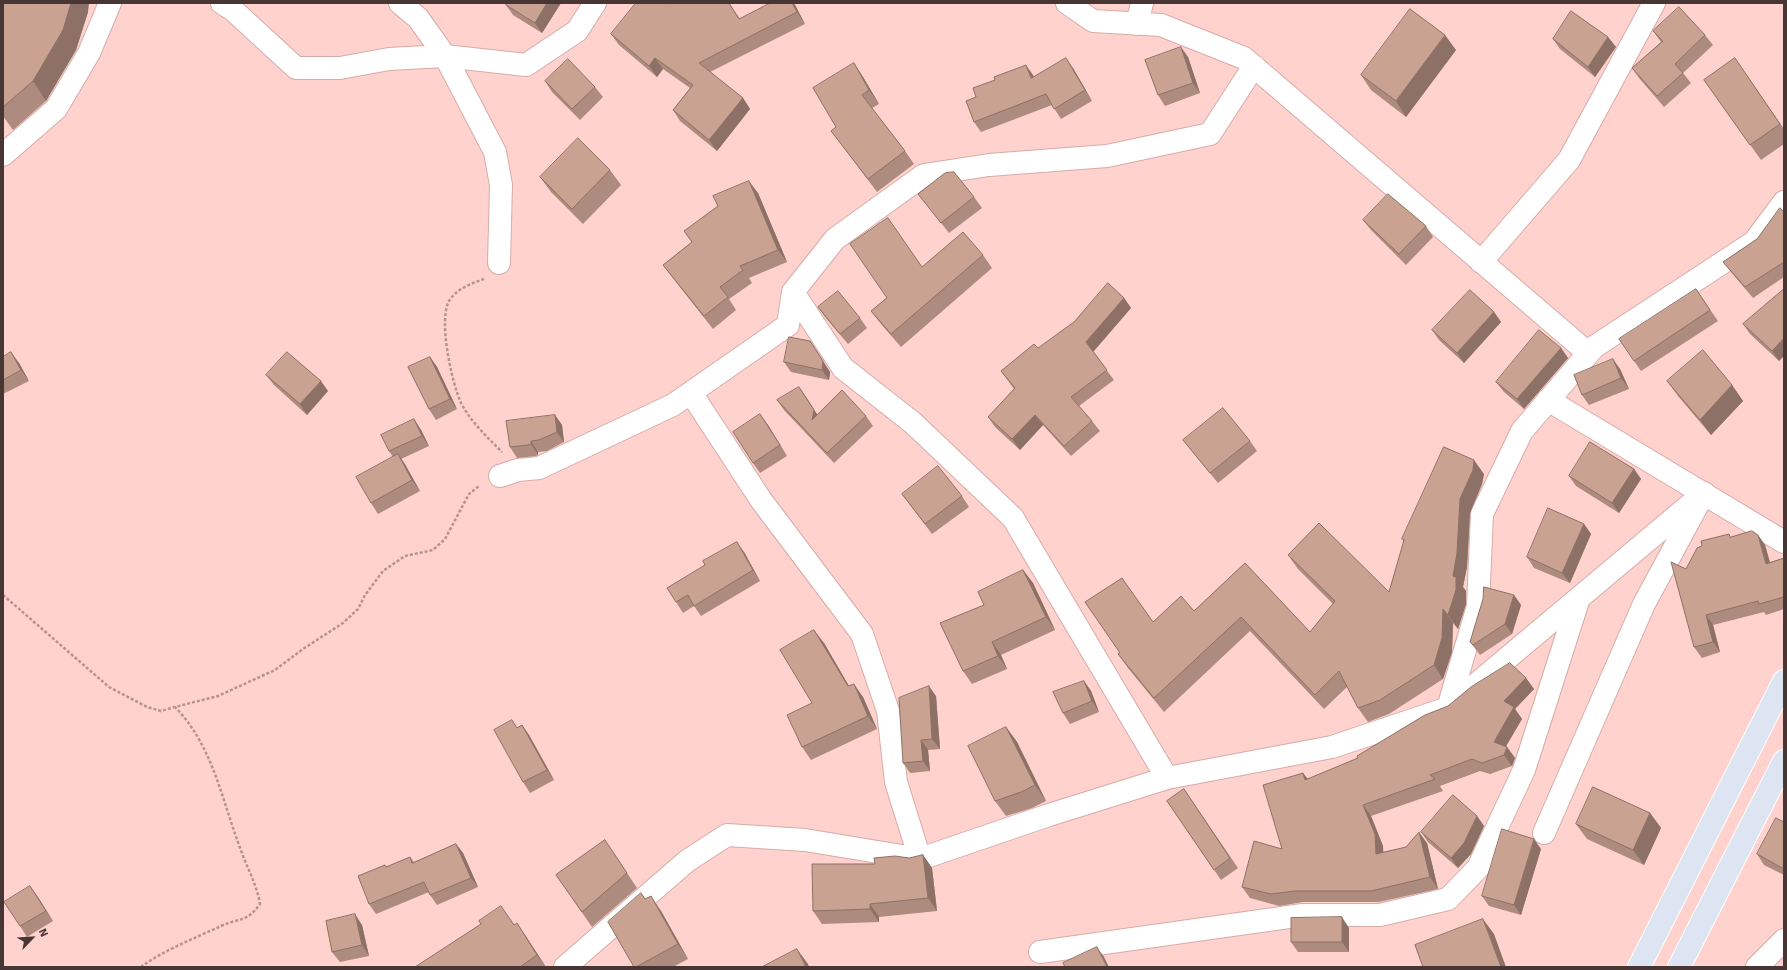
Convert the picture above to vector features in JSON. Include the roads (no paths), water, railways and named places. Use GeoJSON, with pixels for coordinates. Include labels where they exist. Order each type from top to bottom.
{"type":"FeatureCollection","features":[{"type":"Feature","properties":{"kind":"main road"},"geometry":{"type":"LineString","coordinates":[[1639,967],[1784,682]]}},
{"type":"Feature","properties":{"kind":"main road"},"geometry":{"type":"LineString","coordinates":[[1679,967],[1784,761]]}},
{"type":"Feature","properties":{"kind":"street"},"geometry":{"type":"LineString","coordinates":[[3,155],[56,109],[89,53],[110,3]]}},
{"type":"Feature","properties":{"kind":"street"},"geometry":{"type":"LineString","coordinates":[[222,3],[233,10],[296,68],[340,68],[389,59],[445,56],[526,65],[578,32],[595,3]]}},
{"type":"Feature","properties":{"kind":"street"},"geometry":{"type":"LineString","coordinates":[[400,3],[418,18],[445,56],[495,152],[501,185],[492,270]]}},
{"type":"Feature","properties":{"kind":"street"},"geometry":{"type":"LineString","coordinates":[[1067,3],[1093,22],[1139,13],[1161,25],[1244,58],[1588,353]]}},
{"type":"Feature","properties":{"kind":"street"},"geometry":{"type":"LineString","coordinates":[[1481,262],[1569,160],[1654,3]]}},
{"type":"Feature","properties":{"kind":"street"},"geometry":{"type":"LineString","coordinates":[[509,473],[539,468],[673,406],[788,325],[793,292],[835,239],[924,176],[989,165],[1107,156],[1210,134],[1254,66]]}},
{"type":"Feature","properties":{"kind":"street"},"geometry":{"type":"LineString","coordinates":[[1448,708],[1478,606],[1482,514],[1522,431],[1594,347],[1754,242],[1784,202]]}},
{"type":"Feature","properties":{"kind":"street"},"geometry":{"type":"LineString","coordinates":[[793,292],[843,368],[913,422],[1013,518],[1167,778]]}},
{"type":"Feature","properties":{"kind":"street"},"geometry":{"type":"LineString","coordinates":[[691,393],[761,500],[862,634],[888,711],[896,782],[920,859]]}},
{"type":"Feature","properties":{"kind":"street"},"geometry":{"type":"LineString","coordinates":[[1548,400],[1784,542]]}},
{"type":"Feature","properties":{"kind":"street"},"geometry":{"type":"LineString","coordinates":[[565,967],[687,861],[727,835],[805,840],[920,859],[1049,815],[1167,778],[1332,747],[1448,708],[1704,493]]}},
{"type":"Feature","properties":{"kind":"street"},"geometry":{"type":"LineString","coordinates":[[1544,833],[1644,604],[1704,493]]}},
{"type":"Feature","properties":{"kind":"street"},"geometry":{"type":"LineString","coordinates":[[1040,952],[1303,915],[1380,915],[1448,899],[1478,868],[1524,770],[1579,598]]}},
{"type":"Feature","properties":{"kind":"street"},"geometry":{"type":"LineString","coordinates":[[1757,967],[1784,940]]}}]}
